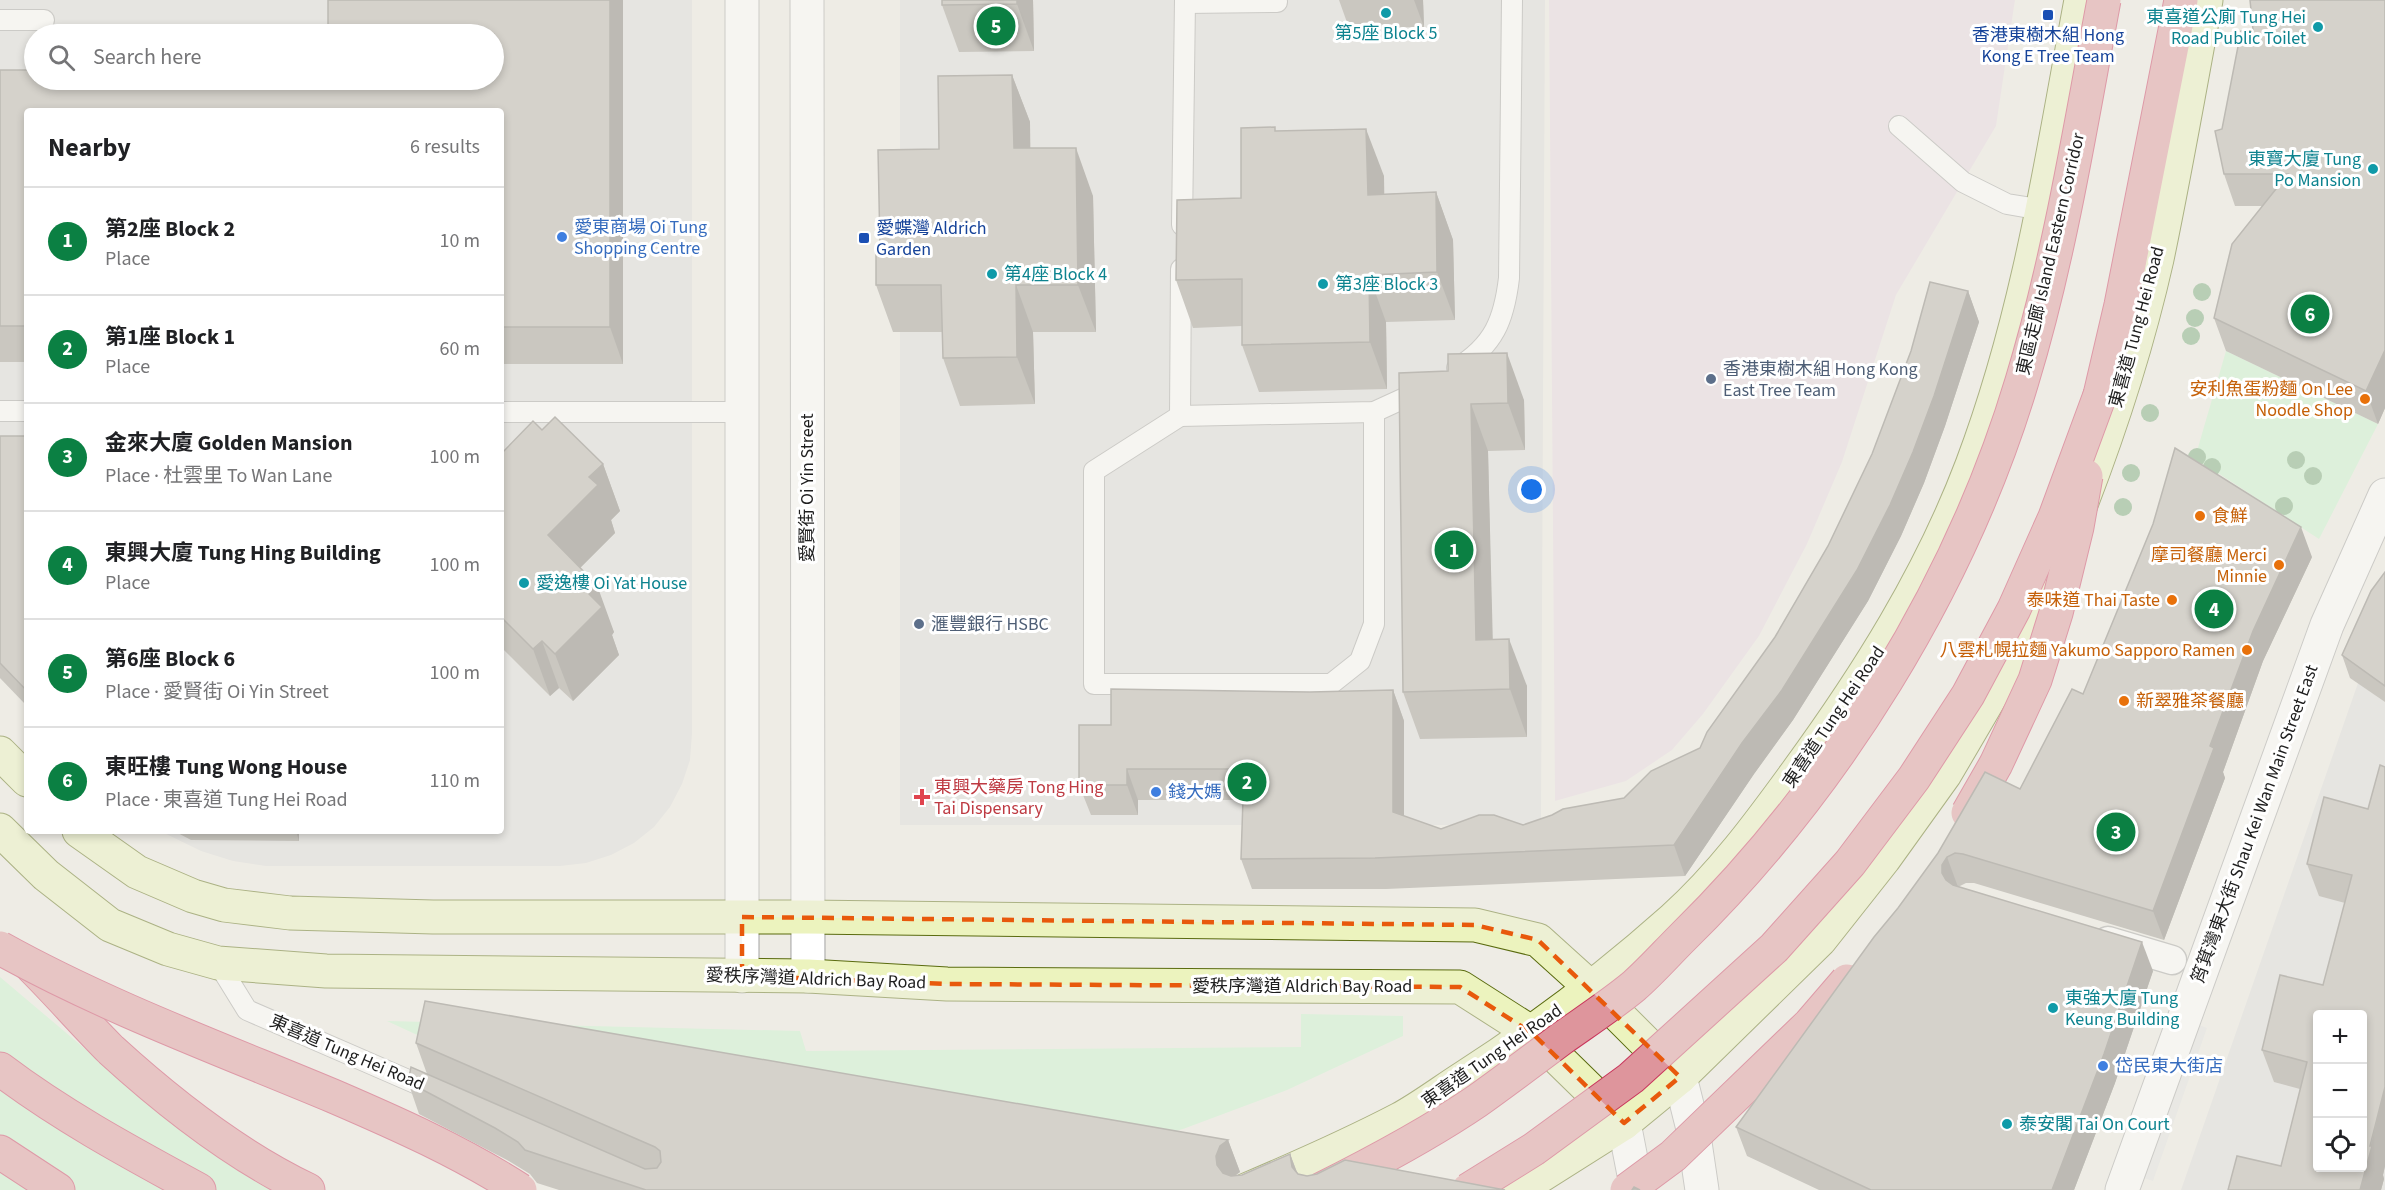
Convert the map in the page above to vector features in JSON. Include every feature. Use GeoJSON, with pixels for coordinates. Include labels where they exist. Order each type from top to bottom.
{"type":"FeatureCollection","features":[{"type":"Feature","properties":{"kind":"highway","name":"東區走廊 Island Eastern Corridor"},"geometry":{"type":"LineString","coordinates":[[1320,1190],[1384,1158],[1475,1102],[1633,987],[1719,902],[1790,820],[1847,743],[1905,648],[1953,557],[1990,473],[2021,384],[2043,306],[2062,222],[2104,0]]}},
{"type":"Feature","properties":{"kind":"highway"},"geometry":{"type":"LineString","coordinates":[[1950,843],[1996,764],[2035,680],[2056,613],[2078,527],[2100,395],[2121,305],[2181,0]]}},
{"type":"Feature","properties":{"kind":"highway"},"geometry":{"type":"LineString","coordinates":[[1468,1190],[1534,1149],[1631,1078],[1774,948],[1850,863],[1914,777],[1968,695],[2014,609],[2055,518],[2100,395]]}},
{"type":"Feature","properties":{"kind":"highway"},"geometry":{"type":"LineString","coordinates":[[0,933],[110,1048],[175,1106],[261,1164],[308,1190]]}},
{"type":"Feature","properties":{"kind":"highway"},"geometry":{"type":"LineString","coordinates":[[0,948],[74,987],[408,1128],[483,1166],[520,1190]]}},
{"type":"Feature","properties":{"kind":"highway"},"geometry":{"type":"LineString","coordinates":[[1628,1190],[1673,1156],[1810,1024],[1863,962]]}},
{"type":"Feature","properties":{"kind":"highway"},"geometry":{"type":"LineString","coordinates":[[0,1070],[30,1092],[112,1142],[199,1190]]}},
{"type":"Feature","properties":{"kind":"highway"},"geometry":{"type":"LineString","coordinates":[[0,1152],[58,1190]]}},
{"type":"Feature","properties":{"kind":"main road","name":"東喜道 Tung Hei Road"},"geometry":{"type":"LineString","coordinates":[[1246,1190],[1317,1160],[1403,1117],[1532,1033],[1590,987],[1675,917],[1733,855],[1764,818],[1838,717],[1900,618],[1931,558],[1972,465],[2014,333],[2043,210],[2081,0]]}},
{"type":"Feature","properties":{"kind":"main road","name":"東喜道 Tung Hei Road"},"geometry":{"type":"LineString","coordinates":[[1518,1190],[1623,1123],[1680,1077],[1820,940],[1884,859],[1945,774],[2006,670],[2035,613],[2067,541],[2097,464],[2126,373],[2156,260],[2206,0]]}},
{"type":"Feature","properties":{"kind":"main road"},"geometry":{"type":"LineString","coordinates":[[0,753],[24,777]]}},
{"type":"Feature","properties":{"kind":"main road","name":"愛秩序灣道 Aldrich Bay Road"},"geometry":{"type":"LineString","coordinates":[[0,830],[46,875],[110,925],[168,949],[218,963],[326,971],[808,976],[947,984],[1461,987],[1532,1033],[1623,1123]]}},
{"type":"Feature","properties":{"kind":"main road"},"geometry":{"type":"LineString","coordinates":[[83,834],[119,860],[165,885],[224,905],[290,913],[433,917],[807,917],[1475,925],[1538,940],[1590,987],[1680,1077]]}},
{"type":"Feature","properties":{"kind":"street"},"geometry":{"type":"LineString","coordinates":[[742,0],[742,976]]}},
{"type":"Feature","properties":{"kind":"street","name":"愛賢街 Oi Yin Street"},"geometry":{"type":"LineString","coordinates":[[807,0],[808,976]]}},
{"type":"Feature","properties":{"kind":"street","name":"筲箕灣東大街 Shau Kei Wan Main Street East"},"geometry":{"type":"LineString","coordinates":[[2122,1190],[2327,626],[2385,495]]}},
{"type":"Feature","properties":{"kind":"street"},"geometry":{"type":"LineString","coordinates":[[2082,933],[2172,960]]}},
{"type":"Feature","properties":{"kind":"street"},"geometry":{"type":"LineString","coordinates":[[1680,1077],[1693,1129],[1702,1190]]}},
{"type":"Feature","properties":{"kind":"street"},"geometry":{"type":"LineString","coordinates":[[1623,1123],[1637,1190]]}},
{"type":"Feature","properties":{"kind":"lane"},"geometry":{"type":"LineString","coordinates":[[1374,412],[1374,624],[1360,661],[1331,684],[1094,684],[1094,471],[1180,416],[1374,412],[1440,379],[1469,361],[1486,345],[1498,327],[1506,303],[1509,278],[1512,0]]}},
{"type":"Feature","properties":{"kind":"lane"},"geometry":{"type":"LineString","coordinates":[[1180,416],[1185,2],[1277,2]]}},
{"type":"Feature","properties":{"kind":"lane"},"geometry":{"type":"LineString","coordinates":[[0,20],[44,20]]}},
{"type":"Feature","properties":{"kind":"lane"},"geometry":{"type":"LineString","coordinates":[[1899,126],[1963,182],[2007,204],[2043,210]]}},
{"type":"Feature","properties":{"kind":"lane"},"geometry":{"type":"LineString","coordinates":[[0,411],[24,411]]}},
{"type":"Feature","properties":{"kind":"lane"},"geometry":{"type":"LineString","coordinates":[[504,412],[742,412]]}},
{"type":"Feature","properties":{"kind":"lane","name":"東喜道 Tung Hei Road"},"geometry":{"type":"LineString","coordinates":[[218,963],[247,1010],[443,1095]]}},
{"type":"Feature","properties":{"kind":"highlighted area"},"geometry":{"type":"Polygon","coordinates":[[[742,917],[1475,925],[1538,940],[1680,1077],[1624,1123],[1532,1033],[1460,987],[947,984],[742,976],[742,917]]]}},
{"type":"Feature","properties":{"kind":"shaded area"},"geometry":{"type":"Polygon","coordinates":[[[0,0],[692,0],[692,734],[690,760],[682,784],[670,807],[654,827],[634,843],[611,855],[586,863],[560,866],[266,866],[233,861],[201,851],[166,834],[504,834],[504,108],[24,108],[24,703],[0,678],[0,0]]]}},
{"type":"Feature","properties":{"kind":"shaded area","name":"愛蝶灣 Aldrich Garden"},"geometry":{"type":"Polygon","coordinates":[[[900,0],[1545,0],[1541,825],[900,825],[900,0]]]}},
{"type":"Feature","properties":{"kind":"shaded area","name":"香港東樹木組 Hong Kong East Tree Team"},"geometry":{"type":"Polygon","coordinates":[[[1549,0],[2015,0],[1996,126],[1896,295],[1842,462],[1807,544],[1759,636],[1703,714],[1672,750],[1626,781],[1555,801],[1549,0]]]}},
{"type":"Feature","properties":{"kind":"shaded area"},"geometry":{"type":"Polygon","coordinates":[[[2358,683],[2385,702],[2385,1190],[2181,1190],[2358,683]]]}},
{"type":"Feature","properties":{"kind":"shaded area"},"geometry":{"type":"Polygon","coordinates":[[[2196,1024],[2207,1028],[2153,1181],[2141,1177],[2196,1024]]]}},
{"type":"Feature","properties":{"kind":"green space"},"geometry":{"type":"Polygon","coordinates":[[[2226,351],[2378,424],[2319,539],[2195,458],[2226,351]]]}},
{"type":"Feature","properties":{"kind":"green space"},"geometry":{"type":"Polygon","coordinates":[[[0,977],[90,1053],[277,1190],[0,1190],[0,977]]]}},
{"type":"Feature","properties":{"kind":"green space"},"geometry":{"type":"Polygon","coordinates":[[[1301,1014],[1403,1016],[1403,1036],[1287,1090],[1183,1129],[1056,1166],[864,1190],[441,1046],[387,1021],[800,1031],[806,1051],[1301,1047],[1301,1014]]]}},
{"type":"Feature","properties":{"kind":"building","name":"愛東商場 Oi Tung Shopping Centre"},"geometry":{"type":"Polygon","coordinates":[[[328,0],[610,0],[610,327],[504,327],[504,108],[24,108],[24,326],[0,326],[0,70],[24,70],[24,90],[504,90],[504,24],[328,24],[328,0]]]}},
{"type":"Feature","properties":{"kind":"building"},"geometry":{"type":"Polygon","coordinates":[[[942,0],[1017,0],[1017,4],[942,5],[942,0]]]}},
{"type":"Feature","properties":{"kind":"building"},"geometry":{"type":"Polygon","coordinates":[[[2250,0],[2385,0],[2385,350],[2366,391],[2214,318],[2232,244],[2288,174],[2224,174],[2215,131],[2222,129],[2241,31],[2253,30],[2250,0]]]}},
{"type":"Feature","properties":{"kind":"building","name":"第4座 Block 4"},"geometry":{"type":"Polygon","coordinates":[[[1012,75],[1014,148],[1076,148],[1078,285],[1016,285],[1017,357],[943,358],[941,285],[876,285],[876,248],[880,248],[878,150],[939,149],[938,76],[1012,75]]]}},
{"type":"Feature","properties":{"kind":"building"},"geometry":{"type":"Polygon","coordinates":[[[1275,127],[1275,131],[1366,129],[1368,195],[1436,192],[1437,272],[1369,275],[1370,342],[1242,345],[1242,279],[1176,280],[1177,200],[1241,198],[1241,128],[1275,127]]]}},
{"type":"Feature","properties":{"kind":"building"},"geometry":{"type":"Polygon","coordinates":[[[1930,282],[1968,291],[1934,396],[1890,505],[1857,570],[1782,690],[1742,743],[1674,845],[1375,858],[1241,859],[1244,769],[1127,769],[1127,785],[1079,785],[1079,725],[1111,725],[1111,689],[1310,692],[1393,690],[1393,812],[1441,829],[1479,815],[1494,815],[1523,825],[1563,809],[1624,798],[1651,771],[1700,748],[1707,732],[1775,637],[1828,546],[1872,454],[1911,351],[1930,282]]]}},
{"type":"Feature","properties":{"kind":"building"},"geometry":{"type":"Polygon","coordinates":[[[1507,353],[1508,403],[1471,404],[1476,640],[1509,639],[1510,689],[1403,692],[1399,373],[1448,371],[1448,354],[1507,353]]]}},
{"type":"Feature","properties":{"kind":"building"},"geometry":{"type":"Polygon","coordinates":[[[555,417],[603,464],[589,477],[598,485],[548,535],[597,585],[589,594],[602,607],[555,654],[542,641],[533,649],[504,620],[504,451],[533,421],[542,430],[555,417]]]}},
{"type":"Feature","properties":{"kind":"building"},"geometry":{"type":"Polygon","coordinates":[[[0,436],[24,436],[24,688],[0,663],[0,436]]]}},
{"type":"Feature","properties":{"kind":"building"},"geometry":{"type":"Polygon","coordinates":[[[2175,448],[2301,527],[2253,631],[2210,746],[2214,748],[2153,911],[1963,854],[1955,853],[1947,857],[1942,865],[1942,873],[1953,885],[2142,942],[2104,1054],[2052,1190],[1871,1190],[1736,1127],[1938,853],[1985,772],[2020,789],[2072,689],[2083,694],[2153,524],[2175,448]]]}},
{"type":"Feature","properties":{"kind":"building"},"geometry":{"type":"Polygon","coordinates":[[[2385,572],[2385,686],[2342,655],[2371,591],[2385,572]]]}},
{"type":"Feature","properties":{"kind":"building"},"geometry":{"type":"Polygon","coordinates":[[[2380,765],[2385,767],[2385,1087],[2370,1146],[2372,1146],[2367,1164],[2367,1010],[2313,1010],[2313,1172],[2365,1172],[2360,1190],[2228,1190],[2237,1156],[2281,1166],[2307,1062],[2262,1050],[2280,975],[2323,985],[2352,875],[2307,864],[2324,797],[2368,809],[2380,765]]]}},
{"type":"Feature","properties":{"kind":"building"},"geometry":{"type":"Polygon","coordinates":[[[425,1001],[1228,1140],[1220,1146],[1216,1156],[1217,1165],[1223,1173],[1231,1176],[1242,1175],[1290,1154],[1292,1167],[1298,1174],[1307,1176],[1317,1174],[1345,1160],[1505,1190],[646,1190],[525,1150],[518,1142],[495,1128],[408,1082],[411,1067],[645,1169],[657,1168],[661,1162],[660,1151],[655,1147],[416,1043],[425,1001]]]}},
{"type":"Feature","properties":{"kind":"place","name":"第5座 Block 5"},"geometry":{"type":"Point","coordinates":[1386,13]}},
{"type":"Feature","properties":{"kind":"place","name":"香港東樹木組 Hong Kong E Tree Team"},"geometry":{"type":"Point","coordinates":[2048,15]}},
{"type":"Feature","properties":{"kind":"place","name":"第6座 Block 6"},"geometry":{"type":"Point","coordinates":[996,26]}},
{"type":"Feature","properties":{"kind":"place","name":"東喜道公廁 Tung Hei Road Public Toilet"},"geometry":{"type":"Point","coordinates":[2318,27]}},
{"type":"Feature","properties":{"kind":"place","name":"東寶大廈 Tung Po Mansion"},"geometry":{"type":"Point","coordinates":[2373,169]}},
{"type":"Feature","properties":{"kind":"place","name":"愛東商場 Oi Tung Shopping Centre"},"geometry":{"type":"Point","coordinates":[562,237]}},
{"type":"Feature","properties":{"kind":"place","name":"愛蝶灣 Aldrich Garden"},"geometry":{"type":"Point","coordinates":[864,238]}},
{"type":"Feature","properties":{"kind":"place","name":"第4座 Block 4"},"geometry":{"type":"Point","coordinates":[992,274]}},
{"type":"Feature","properties":{"kind":"place","name":"第3座 Block 3"},"geometry":{"type":"Point","coordinates":[1323,284]}},
{"type":"Feature","properties":{"kind":"place","name":"東旺樓 Tung Wong House"},"geometry":{"type":"Point","coordinates":[2310,314]}},
{"type":"Feature","properties":{"kind":"place","name":"香港東樹木組 Hong Kong East Tree Team"},"geometry":{"type":"Point","coordinates":[1711,379]}},
{"type":"Feature","properties":{"kind":"place","name":"安利魚蛋粉麵 On Lee Noodle Shop"},"geometry":{"type":"Point","coordinates":[2365,399]}},
{"type":"Feature","properties":{"kind":"place","name":"食鮮"},"geometry":{"type":"Point","coordinates":[2200,516]}},
{"type":"Feature","properties":{"kind":"place","name":"第2座 Block 2"},"geometry":{"type":"Point","coordinates":[1454,550]}},
{"type":"Feature","properties":{"kind":"place","name":"摩司餐廳 Merci Minnie"},"geometry":{"type":"Point","coordinates":[2279,565]}},
{"type":"Feature","properties":{"kind":"place","name":"愛逸樓 Oi Yat House"},"geometry":{"type":"Point","coordinates":[524,583]}},
{"type":"Feature","properties":{"kind":"place","name":"泰味道 Thai Taste"},"geometry":{"type":"Point","coordinates":[2172,600]}},
{"type":"Feature","properties":{"kind":"place","name":"東興大廈 Tung Hing Building"},"geometry":{"type":"Point","coordinates":[2214,609]}},
{"type":"Feature","properties":{"kind":"place","name":"滙豐銀行 HSBC"},"geometry":{"type":"Point","coordinates":[919,624]}},
{"type":"Feature","properties":{"kind":"place","name":"八雲札幌拉麵 Yakumo Sapporo Ramen"},"geometry":{"type":"Point","coordinates":[2247,650]}},
{"type":"Feature","properties":{"kind":"place","name":"新翠雅茶餐廳"},"geometry":{"type":"Point","coordinates":[2124,701]}},
{"type":"Feature","properties":{"kind":"place","name":"第1座 Block 1"},"geometry":{"type":"Point","coordinates":[1247,782]}},
{"type":"Feature","properties":{"kind":"place","name":"錢大媽"},"geometry":{"type":"Point","coordinates":[1156,792]}},
{"type":"Feature","properties":{"kind":"place","name":"東興大藥房 Tong Hing Tai Dispensary"},"geometry":{"type":"Point","coordinates":[922,797]}},
{"type":"Feature","properties":{"kind":"place","name":"金來大廈 Golden Mansion"},"geometry":{"type":"Point","coordinates":[2116,832]}},
{"type":"Feature","properties":{"kind":"place","name":"東強大廈 Tung Keung Building"},"geometry":{"type":"Point","coordinates":[2053,1008]}},
{"type":"Feature","properties":{"kind":"place","name":"岱民東大街店"},"geometry":{"type":"Point","coordinates":[2103,1066]}},
{"type":"Feature","properties":{"kind":"place","name":"泰安閣 Tai On Court"},"geometry":{"type":"Point","coordinates":[2007,1124]}}]}
